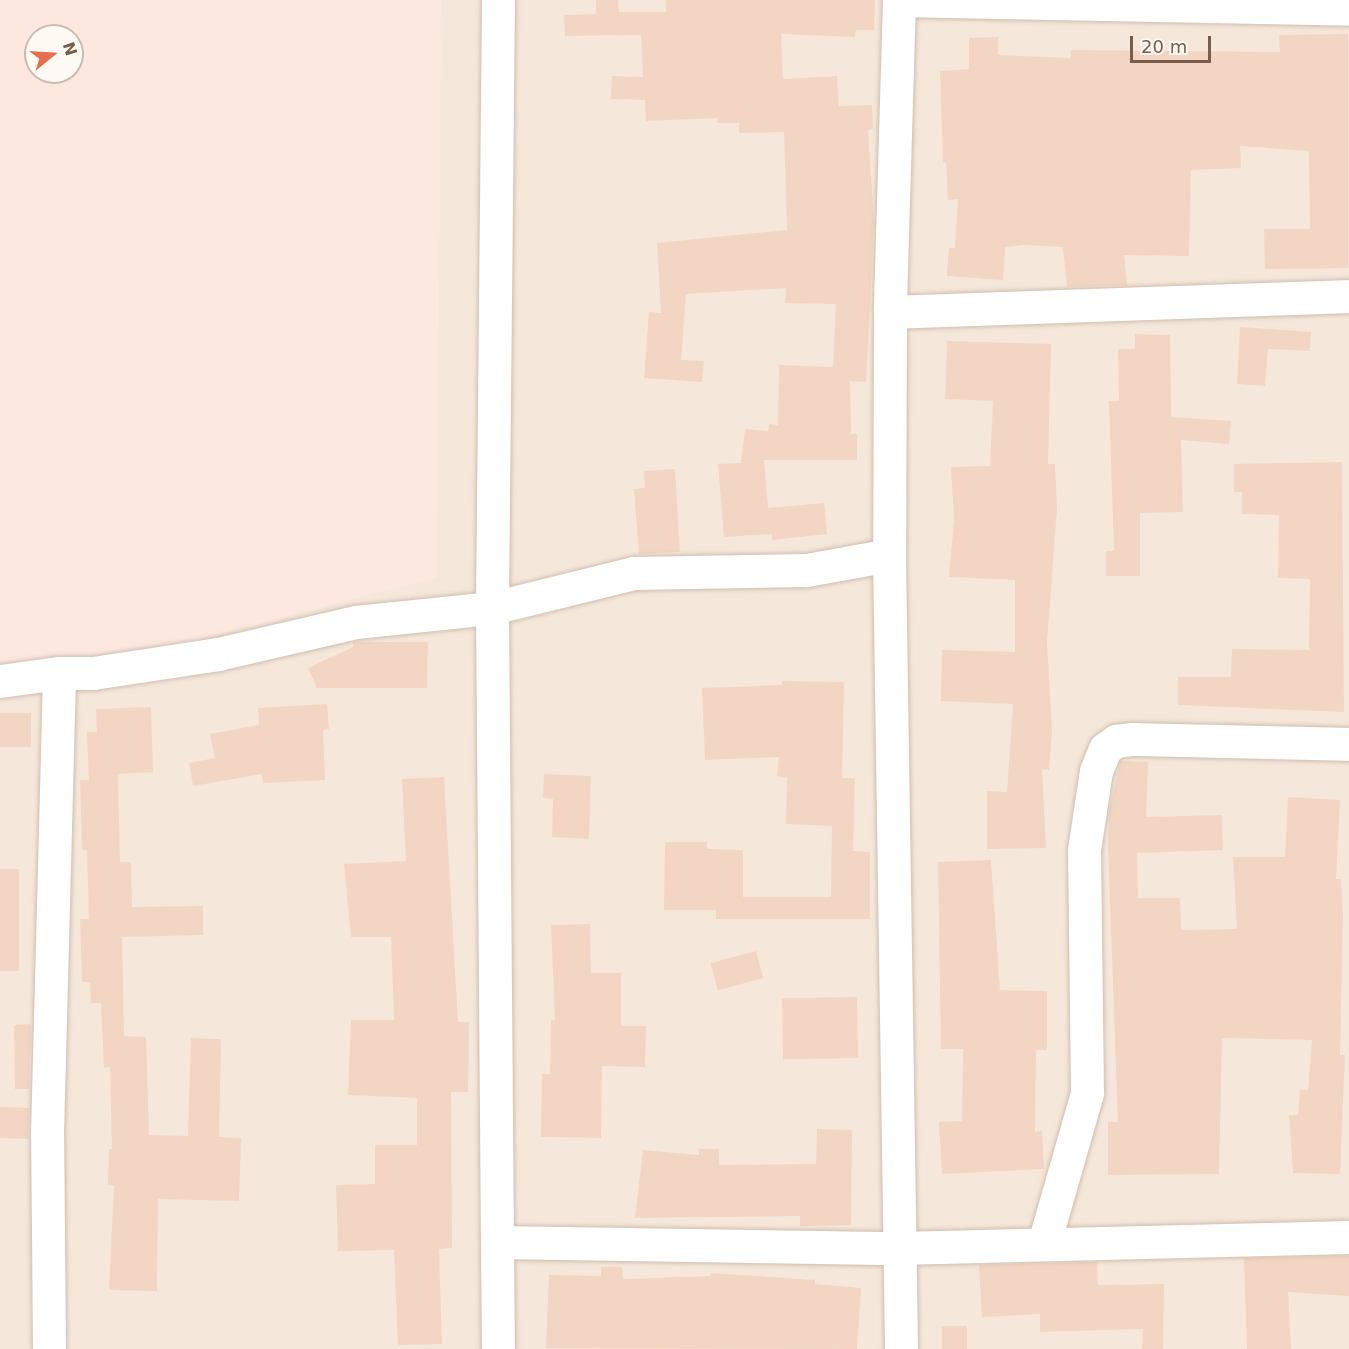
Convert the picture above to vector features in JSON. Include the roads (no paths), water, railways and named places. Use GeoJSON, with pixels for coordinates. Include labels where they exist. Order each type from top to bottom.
{"type":"FeatureCollection","features":[{"type":"Feature","properties":{"kind":"street"},"geometry":{"type":"LineString","coordinates":[[498,0],[492,608],[498,1349]]}},
{"type":"Feature","properties":{"kind":"street"},"geometry":{"type":"LineString","coordinates":[[901,1349],[897,1248],[889,555],[890,312],[899,0],[1349,9]]}},
{"type":"Feature","properties":{"kind":"street"},"geometry":{"type":"LineString","coordinates":[[890,312],[1349,297]]}},
{"type":"Feature","properties":{"kind":"street"},"geometry":{"type":"LineString","coordinates":[[0,681],[59,673],[93,673],[218,654],[356,622],[492,608],[633,573],[806,570],[889,555]]}},
{"type":"Feature","properties":{"kind":"street"},"geometry":{"type":"LineString","coordinates":[[49,1349],[47,1134],[59,673]]}},
{"type":"Feature","properties":{"kind":"street"},"geometry":{"type":"LineString","coordinates":[[1044,1243],[1087,1092],[1084,850],[1096,771],[1105,749],[1116,741],[1133,739],[1349,744]]}},
{"type":"Feature","properties":{"kind":"street"},"geometry":{"type":"LineString","coordinates":[[497,1242],[897,1248],[1349,1237]]}}]}
